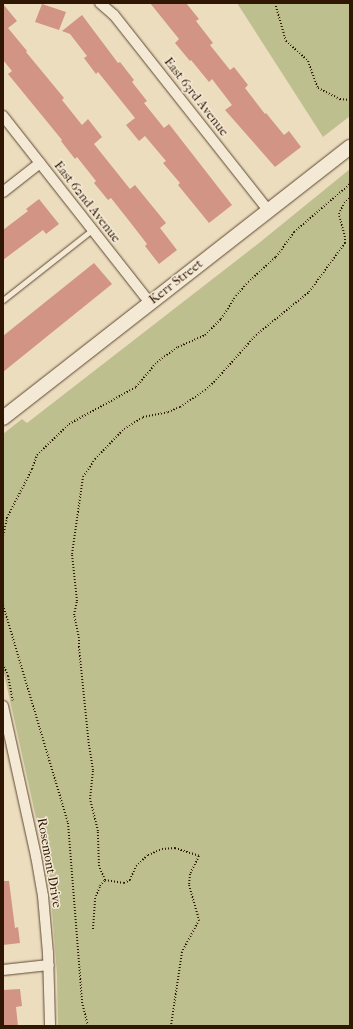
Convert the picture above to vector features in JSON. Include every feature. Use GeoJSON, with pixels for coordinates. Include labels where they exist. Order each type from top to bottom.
{"type":"FeatureCollection","features":[{"type":"Feature","properties":{"kind":"street","name":"East 63rd Avenue"},"geometry":{"type":"LineString","coordinates":[[100,3],[114,15],[268,210]]}},
{"type":"Feature","properties":{"kind":"street","name":"East 62nd Avenue"},"geometry":{"type":"LineString","coordinates":[[3,116],[150,303]]}},
{"type":"Feature","properties":{"kind":"street","name":"Kerr Street"},"geometry":{"type":"LineString","coordinates":[[3,418],[350,147]]}},
{"type":"Feature","properties":{"kind":"street"},"geometry":{"type":"LineString","coordinates":[[3,192],[40,163]]}},
{"type":"Feature","properties":{"kind":"street","name":"Rosemont Drive"},"geometry":{"type":"LineString","coordinates":[[3,706],[36,856],[43,896],[49,965],[50,1026]]}},
{"type":"Feature","properties":{"kind":"street"},"geometry":{"type":"LineString","coordinates":[[3,970],[49,965]]}},
{"type":"Feature","properties":{"kind":"lane"},"geometry":{"type":"LineString","coordinates":[[3,300],[92,230]]}},
{"type":"Feature","properties":{"kind":"path"},"geometry":{"type":"LineString","coordinates":[[275,3],[286,41],[308,61],[318,88],[340,99],[350,100]]}},
{"type":"Feature","properties":{"kind":"path"},"geometry":{"type":"LineString","coordinates":[[3,554],[3,536],[7,518],[32,469],[37,455],[69,424],[136,387],[157,362],[178,347],[205,335],[221,319],[244,286],[276,257],[294,232],[350,184]]}},
{"type":"Feature","properties":{"kind":"path"},"geometry":{"type":"LineString","coordinates":[[105,880],[99,866],[98,831],[90,799],[93,770],[78,647],[79,638],[74,615],[76,601],[72,554],[83,477],[95,459],[124,429],[143,417],[168,412],[180,407],[205,390],[221,375],[256,335],[310,292],[344,243],[345,237],[339,214],[344,203],[350,197]]}},
{"type":"Feature","properties":{"kind":"path"},"geometry":{"type":"LineString","coordinates":[[3,605],[68,823],[82,1002],[88,1026]]}},
{"type":"Feature","properties":{"kind":"path"},"geometry":{"type":"LineString","coordinates":[[105,880],[124,883],[130,880],[136,866],[148,855],[162,849],[175,848],[199,856],[190,874],[189,885],[199,920],[182,952],[171,1026]]}},
{"type":"Feature","properties":{"kind":"path"},"geometry":{"type":"LineString","coordinates":[[93,929],[95,899],[100,886],[105,880]]}},
{"type":"Feature","properties":{"kind":"green space"},"geometry":{"type":"Polygon","coordinates":[[[237,3],[350,3],[350,116],[323,137],[237,3]]]}},
{"type":"Feature","properties":{"kind":"green space"},"geometry":{"type":"Polygon","coordinates":[[[350,169],[350,1026],[58,1026],[57,975],[51,898],[42,845],[3,669],[3,434],[22,419],[27,423],[259,243],[350,169]]]}},
{"type":"Feature","properties":{"kind":"building"},"geometry":{"type":"Polygon","coordinates":[[[150,3],[186,3],[199,19],[196,21],[213,43],[210,45],[230,70],[234,67],[248,85],[245,88],[265,114],[266,113],[284,135],[289,131],[301,147],[275,167],[225,110],[232,105],[212,79],[209,82],[175,43],[179,39],[150,3]]]}},
{"type":"Feature","properties":{"kind":"building"},"geometry":{"type":"Polygon","coordinates":[[[3,4],[17,21],[8,28],[64,98],[62,100],[82,125],[88,119],[102,137],[94,144],[130,189],[135,185],[166,223],[160,228],[177,250],[159,264],[145,246],[147,244],[111,198],[108,200],[94,183],[96,181],[77,157],[75,159],[61,141],[62,140],[8,74],[12,71],[3,60],[3,4]]]}},
{"type":"Feature","properties":{"kind":"building"},"geometry":{"type":"Polygon","coordinates":[[[42,4],[66,12],[59,30],[35,22],[42,4]]]}},
{"type":"Feature","properties":{"kind":"building"},"geometry":{"type":"Polygon","coordinates":[[[82,15],[118,63],[120,62],[134,80],[132,82],[147,101],[144,103],[164,128],[169,124],[232,205],[209,223],[178,185],[180,183],[163,163],[166,161],[145,136],[139,141],[126,125],[135,118],[98,72],[96,74],[84,58],[87,56],[70,34],[62,31],[82,15]]]}},
{"type":"Feature","properties":{"kind":"building"},"geometry":{"type":"Polygon","coordinates":[[[39,199],[59,224],[46,234],[43,230],[3,260],[3,230],[28,211],[26,209],[39,199]]]}},
{"type":"Feature","properties":{"kind":"building"},"geometry":{"type":"Polygon","coordinates":[[[94,263],[112,284],[3,372],[3,336],[94,263]]]}},
{"type":"Feature","properties":{"kind":"building"},"geometry":{"type":"Polygon","coordinates":[[[3,881],[9,881],[15,928],[18,927],[20,943],[3,945],[3,881]]]}},
{"type":"Feature","properties":{"kind":"building"},"geometry":{"type":"Polygon","coordinates":[[[20,989],[22,1006],[16,1007],[18,1026],[3,1026],[3,990],[20,989]]]}}]}
